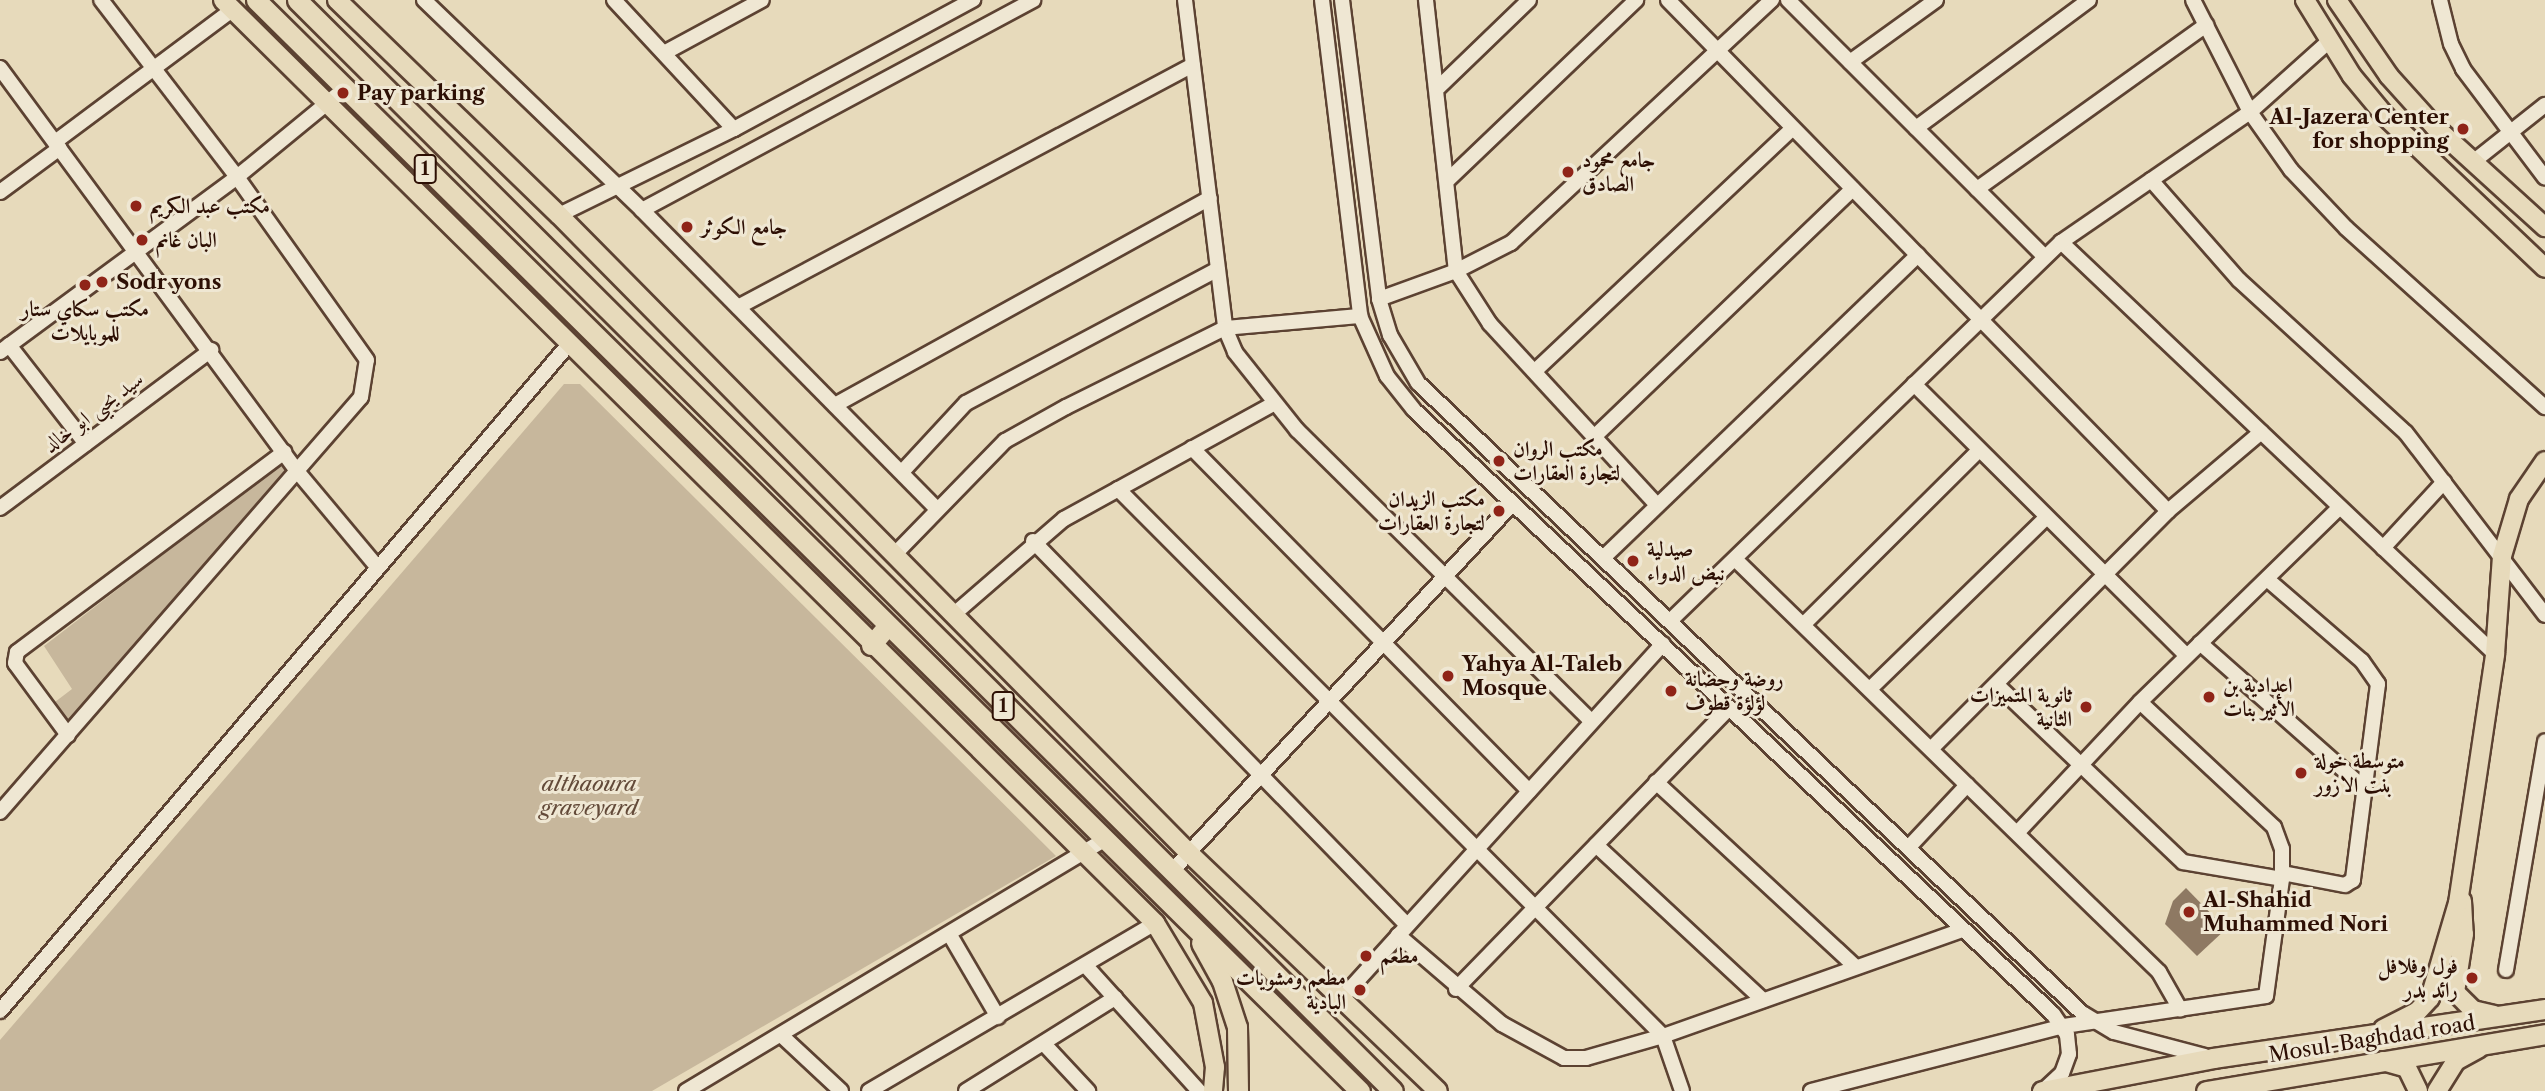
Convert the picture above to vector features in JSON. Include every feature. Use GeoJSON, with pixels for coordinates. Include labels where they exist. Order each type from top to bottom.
{"type":"FeatureCollection","features":[{"type":"Feature","properties":{"kind":"highway","name":"1"},"geometry":{"type":"LineString","coordinates":[[256,0],[343,90],[596,337],[886,628],[1173,906]]}},
{"type":"Feature","properties":{"kind":"highway","name":"1"},"geometry":{"type":"LineString","coordinates":[[297,0],[1393,1091]]}},
{"type":"Feature","properties":{"kind":"highway"},"geometry":{"type":"LineString","coordinates":[[596,337],[617,317]]}},
{"type":"Feature","properties":{"kind":"highway"},"geometry":{"type":"LineString","coordinates":[[870,645],[886,628]]}},
{"type":"Feature","properties":{"kind":"highway"},"geometry":{"type":"LineString","coordinates":[[1173,906],[1211,960],[1230,1001],[1240,1052],[1238,1091]]}},
{"type":"Feature","properties":{"kind":"highway"},"geometry":{"type":"LineString","coordinates":[[1173,906],[1360,1091]]}},
{"type":"Feature","properties":{"kind":"highway"},"geometry":{"type":"LineString","coordinates":[[2041,1091],[2213,1058],[2545,1009]]}},
{"type":"Feature","properties":{"kind":"highway","name":"Mosul-Baghdad road"},"geometry":{"type":"LineString","coordinates":[[2206,1091],[2372,1060],[2545,1034]]}},
{"type":"Feature","properties":{"kind":"highway"},"geometry":{"type":"LineString","coordinates":[[1375,1071],[1404,1091]]}},
{"type":"Feature","properties":{"kind":"main road"},"geometry":{"type":"LineString","coordinates":[[337,0],[559,215],[1189,853],[1339,1000],[1438,1091]]}},
{"type":"Feature","properties":{"kind":"main road"},"geometry":{"type":"LineString","coordinates":[[2305,0],[2329,41],[2386,117],[2545,268]]}},
{"type":"Feature","properties":{"kind":"main road"},"geometry":{"type":"LineString","coordinates":[[2337,0],[2389,76],[2473,162],[2545,227]]}},
{"type":"Feature","properties":{"kind":"main road"},"geometry":{"type":"LineString","coordinates":[[227,5],[870,645],[1155,923],[1203,1003],[1215,1068],[1213,1091]]}},
{"type":"Feature","properties":{"kind":"main road"},"geometry":{"type":"LineString","coordinates":[[2367,1034],[2426,1006],[2462,887],[2495,654],[2502,556],[2519,499],[2545,461]]}},
{"type":"Feature","properties":{"kind":"main road"},"geometry":{"type":"LineString","coordinates":[[2462,887],[2464,934],[2455,992],[2473,1010],[2505,1017]]}},
{"type":"Feature","properties":{"kind":"main road"},"geometry":{"type":"LineString","coordinates":[[2437,1091],[2456,1060],[2493,1043]]}},
{"type":"Feature","properties":{"kind":"main road"},"geometry":{"type":"LineString","coordinates":[[2372,1060],[2407,1068],[2418,1091]]}},
{"type":"Feature","properties":{"kind":"street"},"geometry":{"type":"LineString","coordinates":[[0,813],[361,397],[367,360],[237,177],[101,0]]}},
{"type":"Feature","properties":{"kind":"street"},"geometry":{"type":"LineString","coordinates":[[424,0],[642,210],[935,507]]}},
{"type":"Feature","properties":{"kind":"street"},"geometry":{"type":"LineString","coordinates":[[614,0],[734,129]]}},
{"type":"Feature","properties":{"kind":"street"},"geometry":{"type":"LineString","coordinates":[[664,53],[762,0]]}},
{"type":"Feature","properties":{"kind":"street"},"geometry":{"type":"LineString","coordinates":[[559,215],[619,188],[734,129],[973,0]]}},
{"type":"Feature","properties":{"kind":"street"},"geometry":{"type":"LineString","coordinates":[[642,210],[1033,0]]}},
{"type":"Feature","properties":{"kind":"street"},"geometry":{"type":"LineString","coordinates":[[1185,0],[1225,328],[1234,352],[1273,404],[1591,721]]}},
{"type":"Feature","properties":{"kind":"street"},"geometry":{"type":"LineString","coordinates":[[1322,0],[1360,316],[1376,357],[1399,394],[2064,1026],[2066,1064],[2041,1091]]}},
{"type":"Feature","properties":{"kind":"street"},"geometry":{"type":"LineString","coordinates":[[1342,0],[1379,299],[1390,335],[1418,383],[2092,1020],[2138,1040],[2213,1058]]}},
{"type":"Feature","properties":{"kind":"street"},"geometry":{"type":"LineString","coordinates":[[1426,0],[1439,87],[1456,271],[1490,324],[1656,504]]}},
{"type":"Feature","properties":{"kind":"street"},"geometry":{"type":"LineString","coordinates":[[1439,87],[1529,0]]}},
{"type":"Feature","properties":{"kind":"street"},"geometry":{"type":"LineString","coordinates":[[1449,179],[1636,0]]}},
{"type":"Feature","properties":{"kind":"street"},"geometry":{"type":"LineString","coordinates":[[1668,0],[2168,511]]}},
{"type":"Feature","properties":{"kind":"street"},"geometry":{"type":"LineString","coordinates":[[1379,299],[1456,271],[1540,220],[1772,0]]}},
{"type":"Feature","properties":{"kind":"street"},"geometry":{"type":"LineString","coordinates":[[1788,0],[2045,257]]}},
{"type":"Feature","properties":{"kind":"street"},"geometry":{"type":"LineString","coordinates":[[1850,62],[1936,0]]}},
{"type":"Feature","properties":{"kind":"street"},"geometry":{"type":"LineString","coordinates":[[1916,128],[2089,0]]}},
{"type":"Feature","properties":{"kind":"street"},"geometry":{"type":"LineString","coordinates":[[2193,0],[2250,112],[2291,170],[2346,228],[2545,407]]}},
{"type":"Feature","properties":{"kind":"street"},"geometry":{"type":"LineString","coordinates":[[2441,0],[2463,69],[2545,178]]}},
{"type":"Feature","properties":{"kind":"street"},"geometry":{"type":"LineString","coordinates":[[0,192],[227,5]]}},
{"type":"Feature","properties":{"kind":"street"},"geometry":{"type":"LineString","coordinates":[[1977,190],[2206,25]]}},
{"type":"Feature","properties":{"kind":"street"},"geometry":{"type":"LineString","coordinates":[[1326,33],[1346,31]]}},
{"type":"Feature","properties":{"kind":"street"},"geometry":{"type":"LineString","coordinates":[[1671,621],[2061,242],[2250,112],[2329,41]]}},
{"type":"Feature","properties":{"kind":"street"},"geometry":{"type":"LineString","coordinates":[[738,307],[1193,65]]}},
{"type":"Feature","properties":{"kind":"street"},"geometry":{"type":"LineString","coordinates":[[0,68],[211,350],[297,471],[378,568]]}},
{"type":"Feature","properties":{"kind":"street"},"geometry":{"type":"LineString","coordinates":[[86,444],[5,349],[237,177],[343,90]]}},
{"type":"Feature","properties":{"kind":"street"},"geometry":{"type":"LineString","coordinates":[[2473,162],[2545,106]]}},
{"type":"Feature","properties":{"kind":"street"},"geometry":{"type":"LineString","coordinates":[[1535,371],[1793,128]]}},
{"type":"Feature","properties":{"kind":"street"},"geometry":{"type":"LineString","coordinates":[[2151,180],[2239,281],[2406,433],[2545,615]]}},
{"type":"Feature","properties":{"kind":"street"},"geometry":{"type":"LineString","coordinates":[[1595,436],[1853,189]]}},
{"type":"Feature","properties":{"kind":"street"},"geometry":{"type":"LineString","coordinates":[[835,405],[1209,198]]}},
{"type":"Feature","properties":{"kind":"street"},"geometry":{"type":"LineString","coordinates":[[2061,242],[2495,654]]}},
{"type":"Feature","properties":{"kind":"street"},"geometry":{"type":"LineString","coordinates":[[1603,558],[1917,255]]}},
{"type":"Feature","properties":{"kind":"street"},"geometry":{"type":"LineString","coordinates":[[902,472],[966,403],[1218,269]]}},
{"type":"Feature","properties":{"kind":"street"},"geometry":{"type":"LineString","coordinates":[[894,555],[935,507],[1005,441],[1225,328],[1360,316]]}},
{"type":"Feature","properties":{"kind":"street"},"geometry":{"type":"LineString","coordinates":[[0,1011],[569,344]]}},
{"type":"Feature","properties":{"kind":"street","name":"سيد يحيى ابو خالد"},"geometry":{"type":"LineString","coordinates":[[0,508],[211,350]]}},
{"type":"Feature","properties":{"kind":"street"},"geometry":{"type":"LineString","coordinates":[[1914,384],[2103,575],[2188,656]]}},
{"type":"Feature","properties":{"kind":"street"},"geometry":{"type":"LineString","coordinates":[[953,615],[1033,541],[1118,489],[1273,404]]}},
{"type":"Feature","properties":{"kind":"street"},"geometry":{"type":"LineString","coordinates":[[1932,748],[1998,686],[2168,511],[2261,432]]}},
{"type":"Feature","properties":{"kind":"street"},"geometry":{"type":"LineString","coordinates":[[1192,448],[1529,790]]}},
{"type":"Feature","properties":{"kind":"street"},"geometry":{"type":"LineString","coordinates":[[1805,623],[1979,450]]}},
{"type":"Feature","properties":{"kind":"street"},"geometry":{"type":"LineString","coordinates":[[68,734],[15,663],[17,652],[284,452]]}},
{"type":"Feature","properties":{"kind":"street"},"geometry":{"type":"LineString","coordinates":[[1482,473],[1483,464],[1491,461],[1518,479]]}},
{"type":"Feature","properties":{"kind":"street"},"geometry":{"type":"LineString","coordinates":[[2383,548],[2444,482]]}},
{"type":"Feature","properties":{"kind":"street"},"geometry":{"type":"LineString","coordinates":[[1118,489],[1663,1035],[1682,1091]]}},
{"type":"Feature","properties":{"kind":"street"},"geometry":{"type":"LineString","coordinates":[[1171,872],[1513,503]]}},
{"type":"Feature","properties":{"kind":"street"},"geometry":{"type":"LineString","coordinates":[[2018,832],[2140,702],[2340,507]]}},
{"type":"Feature","properties":{"kind":"street"},"geometry":{"type":"LineString","coordinates":[[1872,687],[2046,518]]}},
{"type":"Feature","properties":{"kind":"street"},"geometry":{"type":"LineString","coordinates":[[1033,541],[1261,775],[1455,989],[1531,1044],[1564,1058],[1586,1058],[1663,1035],[1962,930]]}},
{"type":"Feature","properties":{"kind":"street"},"geometry":{"type":"LineString","coordinates":[[1735,559],[1872,687],[1967,785],[2159,972],[2180,1009]]}},
{"type":"Feature","properties":{"kind":"street"},"geometry":{"type":"LineString","coordinates":[[1998,686],[2183,862],[2345,885],[2353,880],[2378,684],[2362,661],[2267,579]]}},
{"type":"Feature","properties":{"kind":"street"},"geometry":{"type":"LineString","coordinates":[[1339,1000],[1663,643]]}},
{"type":"Feature","properties":{"kind":"street"},"geometry":{"type":"LineString","coordinates":[[2200,643],[2365,789]]}},
{"type":"Feature","properties":{"kind":"street"},"geometry":{"type":"LineString","coordinates":[[1691,670],[1717,685],[1724,683],[1724,673]]}},
{"type":"Feature","properties":{"kind":"street"},"geometry":{"type":"LineString","coordinates":[[1811,1091],[2092,1020],[2266,996],[2282,876],[2283,849],[2274,827],[2140,702]]}},
{"type":"Feature","properties":{"kind":"street"},"geometry":{"type":"LineString","coordinates":[[1455,989],[1729,708]]}},
{"type":"Feature","properties":{"kind":"street"},"geometry":{"type":"LineString","coordinates":[[2506,970],[2545,741]]}},
{"type":"Feature","properties":{"kind":"street"},"geometry":{"type":"LineString","coordinates":[[1656,782],[1856,967]]}},
{"type":"Feature","properties":{"kind":"street"},"geometry":{"type":"LineString","coordinates":[[1909,847],[1967,785]]}},
{"type":"Feature","properties":{"kind":"street"},"geometry":{"type":"LineString","coordinates":[[686,1091],[707,1086],[781,1035],[1086,856],[1106,839]]}},
{"type":"Feature","properties":{"kind":"street"},"geometry":{"type":"LineString","coordinates":[[1596,845],[1763,1000]]}},
{"type":"Feature","properties":{"kind":"street"},"geometry":{"type":"LineString","coordinates":[[869,1091],[1086,966],[1155,923]]}},
{"type":"Feature","properties":{"kind":"street"},"geometry":{"type":"LineString","coordinates":[[950,935],[998,1017]]}},
{"type":"Feature","properties":{"kind":"street"},"geometry":{"type":"LineString","coordinates":[[1086,966],[1199,1091]]}},
{"type":"Feature","properties":{"kind":"street"},"geometry":{"type":"LineString","coordinates":[[968,1090],[1046,1045],[1115,998]]}},
{"type":"Feature","properties":{"kind":"street"},"geometry":{"type":"LineString","coordinates":[[781,1035],[841,1091]]}},
{"type":"Feature","properties":{"kind":"street"},"geometry":{"type":"LineString","coordinates":[[1046,1045],[1088,1091]]}},
{"type":"Feature","properties":{"kind":"green space","name":"althaoura graveyard"},"geometry":{"type":"Polygon","coordinates":[[[564,384],[580,384],[1056,856],[652,1091],[0,1091],[0,1040],[564,384]]]}},
{"type":"Feature","properties":{"kind":"green space"},"geometry":{"type":"Polygon","coordinates":[[[279,465],[286,469],[68,720],[55,702],[72,689],[44,646],[279,465]]]}},
{"type":"Feature","properties":{"kind":"building","name":"Al-Shahid Muhammed Nori"},"geometry":{"type":"Polygon","coordinates":[[[2186,888],[2226,929],[2197,956],[2165,924],[2173,901],[2186,888]]]}},
{"type":"Feature","properties":{"kind":"place","name":"Pay parking"},"geometry":{"type":"Point","coordinates":[343,93]}},
{"type":"Feature","properties":{"kind":"place","name":"Al-Jazera Center for shopping"},"geometry":{"type":"Point","coordinates":[2463,129]}},
{"type":"Feature","properties":{"kind":"place","name":"جامع محمود الصادق"},"geometry":{"type":"Point","coordinates":[1568,172]}},
{"type":"Feature","properties":{"kind":"place","name":"مكتب عبد الكريم"},"geometry":{"type":"Point","coordinates":[136,206]}},
{"type":"Feature","properties":{"kind":"place","name":"جامع الكوثر"},"geometry":{"type":"Point","coordinates":[687,227]}},
{"type":"Feature","properties":{"kind":"place","name":"البان غانم"},"geometry":{"type":"Point","coordinates":[142,240]}},
{"type":"Feature","properties":{"kind":"place","name":"Sodr yons"},"geometry":{"type":"Point","coordinates":[102,282]}},
{"type":"Feature","properties":{"kind":"place","name":"مكتب سكاي ستار للموبايلات"},"geometry":{"type":"Point","coordinates":[85,285]}},
{"type":"Feature","properties":{"kind":"place","name":"مكتب الروان لتجارة العقارات"},"geometry":{"type":"Point","coordinates":[1499,461]}},
{"type":"Feature","properties":{"kind":"place","name":"مكتب الزيدان لتجارة العقارات"},"geometry":{"type":"Point","coordinates":[1499,511]}},
{"type":"Feature","properties":{"kind":"place","name":"صيدلية نبض الدواء"},"geometry":{"type":"Point","coordinates":[1633,561]}},
{"type":"Feature","properties":{"kind":"place","name":"Yahya Al-Taleb Mosque"},"geometry":{"type":"Point","coordinates":[1448,676]}},
{"type":"Feature","properties":{"kind":"place","name":"روضة وحضانة لؤلؤة قطوف"},"geometry":{"type":"Point","coordinates":[1671,691]}},
{"type":"Feature","properties":{"kind":"place","name":"اعدادية بن الأثير بنات"},"geometry":{"type":"Point","coordinates":[2209,697]}},
{"type":"Feature","properties":{"kind":"place","name":"ثانوية المتميزات الثانية"},"geometry":{"type":"Point","coordinates":[2086,707]}},
{"type":"Feature","properties":{"kind":"place","name":"متوسطة خولة بنت الازور"},"geometry":{"type":"Point","coordinates":[2301,773]}},
{"type":"Feature","properties":{"kind":"place","name":"Al-Shahid Muhammed Nori"},"geometry":{"type":"Point","coordinates":[2189,912]}},
{"type":"Feature","properties":{"kind":"place","name":"مطعم"},"geometry":{"type":"Point","coordinates":[1366,956]}},
{"type":"Feature","properties":{"kind":"place","name":"فول وفلافل رائد بدر"},"geometry":{"type":"Point","coordinates":[2472,978]}},
{"type":"Feature","properties":{"kind":"place","name":"مطعم ومشويات البادية"},"geometry":{"type":"Point","coordinates":[1360,990]}}]}
